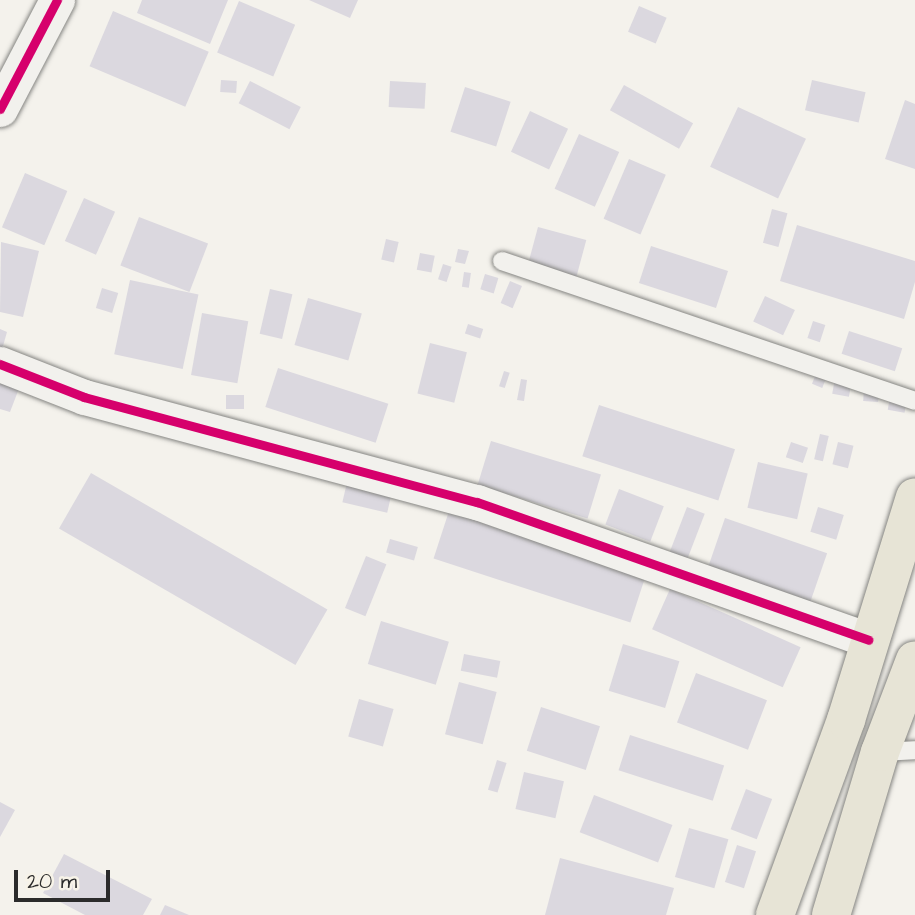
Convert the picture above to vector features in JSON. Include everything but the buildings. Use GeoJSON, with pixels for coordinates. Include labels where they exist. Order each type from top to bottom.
{"type":"FeatureCollection","features":[{"type":"Feature","properties":{"kind":"main road"},"geometry":{"type":"LineString","coordinates":[[775,915],[846,720],[868,640],[915,497]]}},
{"type":"Feature","properties":{"kind":"main road"},"geometry":{"type":"LineString","coordinates":[[831,915],[897,751],[915,660]]}},
{"type":"Feature","properties":{"kind":"street"},"geometry":{"type":"LineString","coordinates":[[0,109],[57,0]]}},
{"type":"Feature","properties":{"kind":"street"},"geometry":{"type":"LineString","coordinates":[[0,364],[84,397],[477,502],[868,640]]}},
{"type":"Feature","properties":{"kind":"lane"},"geometry":{"type":"LineString","coordinates":[[502,261],[915,401]]}},
{"type":"Feature","properties":{"kind":"cycle path"},"geometry":{"type":"LineString","coordinates":[[0,109],[57,0]]}},
{"type":"Feature","properties":{"kind":"cycle path"},"geometry":{"type":"LineString","coordinates":[[0,364],[84,397],[477,502],[868,640]]}}]}
